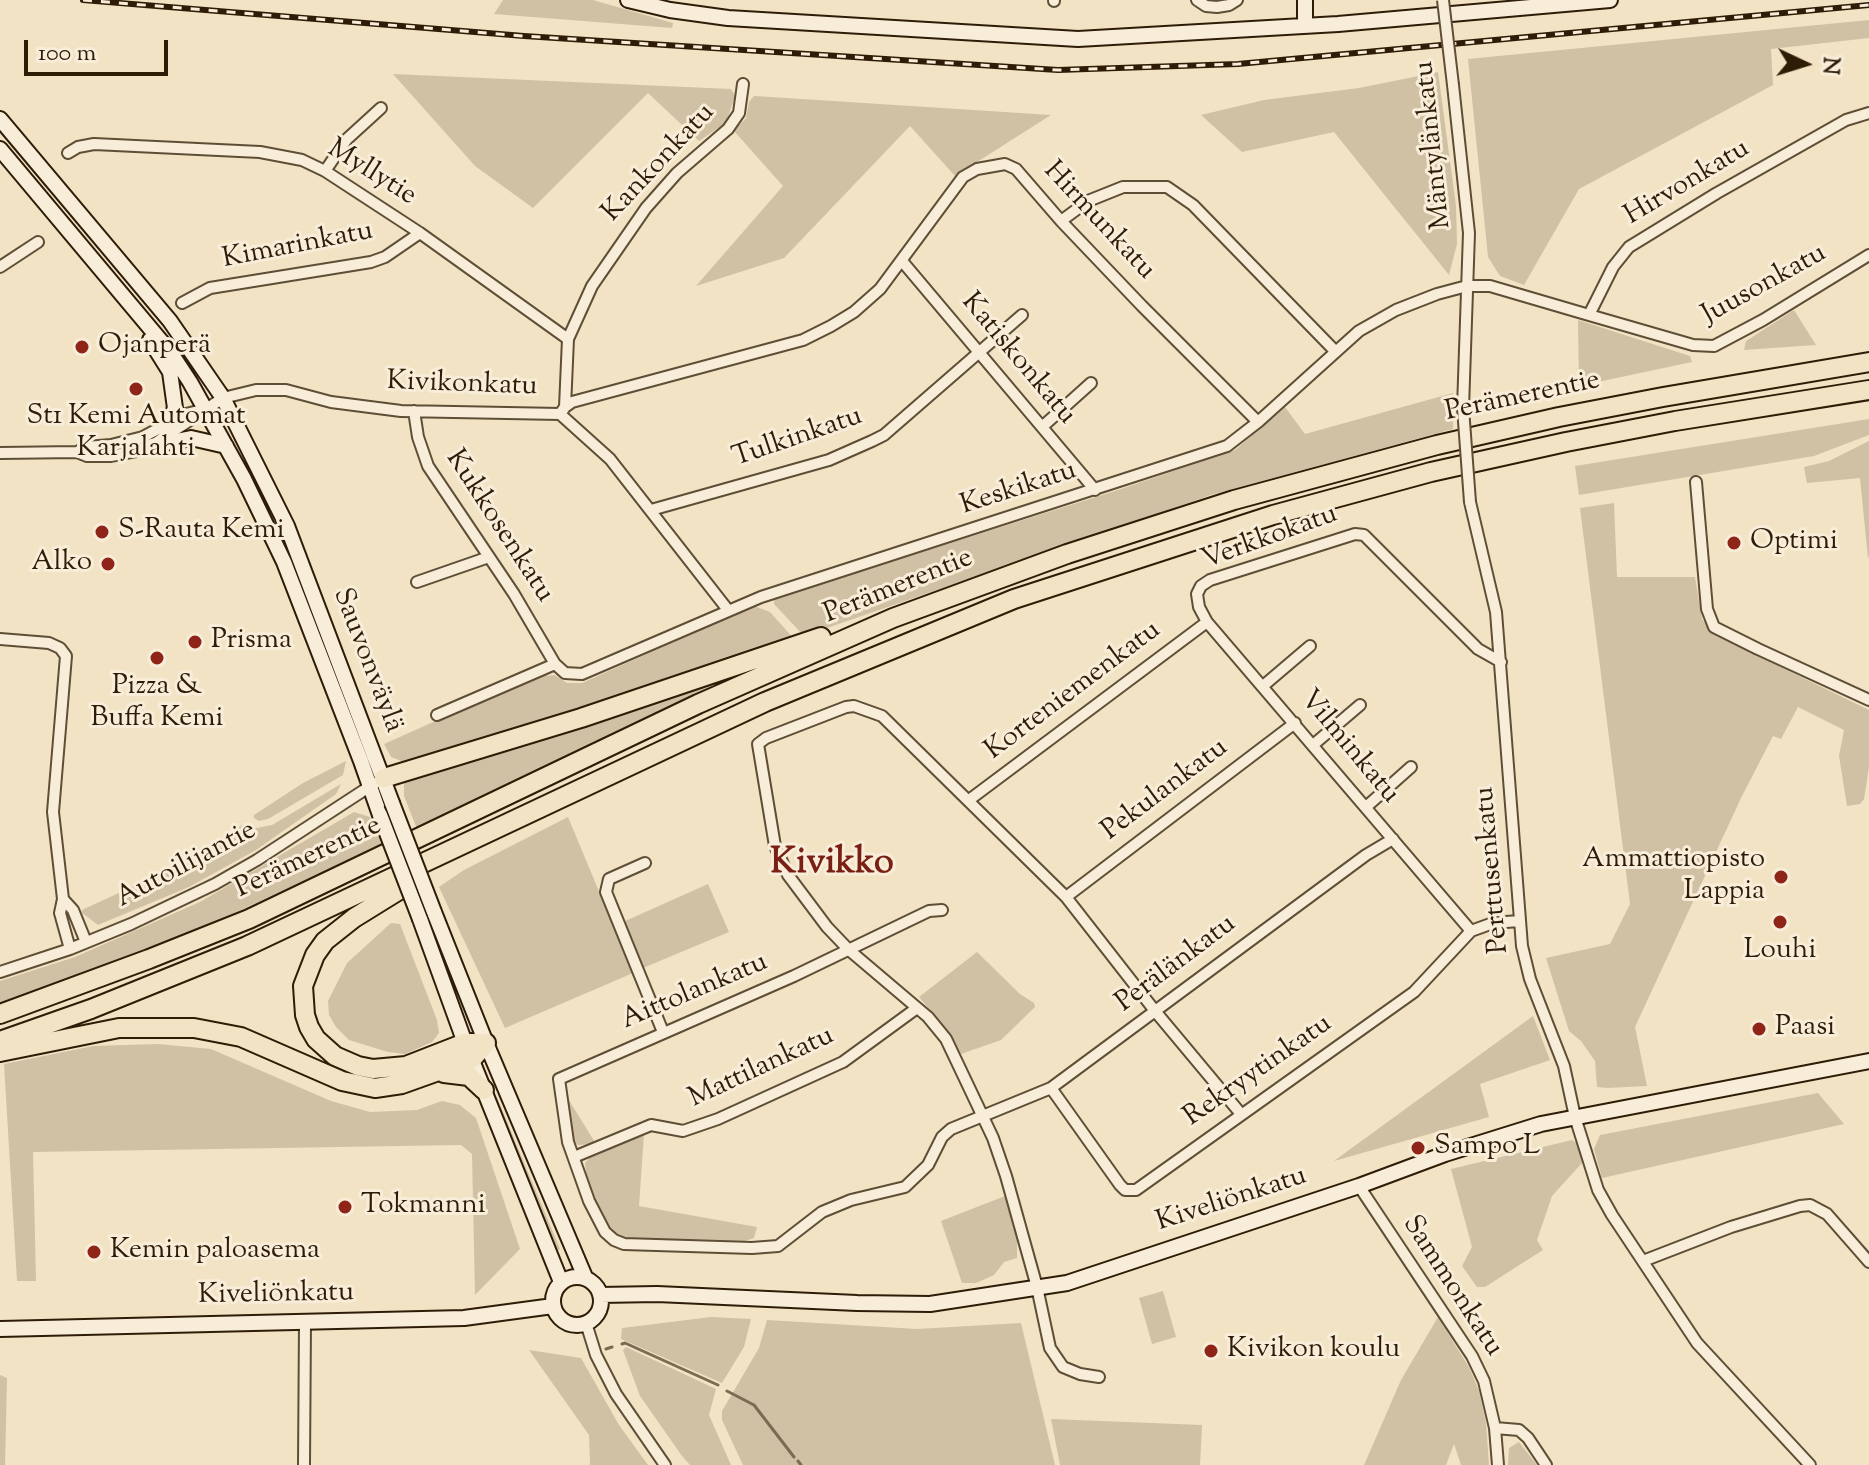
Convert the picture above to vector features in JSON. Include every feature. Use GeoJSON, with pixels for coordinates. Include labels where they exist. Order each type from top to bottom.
{"type":"FeatureCollection","features":[{"type":"Feature","properties":{"kind":"highway","name":"Perämerentie"},"geometry":{"type":"LineString","coordinates":[[0,1014],[249,919],[698,704],[893,618],[1142,529],[1234,500],[1437,445],[1648,399],[1869,362]]}},
{"type":"Feature","properties":{"kind":"highway","name":"Perämerentie"},"geometry":{"type":"LineString","coordinates":[[0,1041],[181,974],[452,851],[765,702],[1014,599],[1273,515],[1431,472],[1659,424],[1869,390]]}},
{"type":"Feature","properties":{"kind":"highway"},"geometry":{"type":"LineString","coordinates":[[377,782],[610,709],[860,623],[893,618]]}},
{"type":"Feature","properties":{"kind":"highway"},"geometry":{"type":"LineString","coordinates":[[452,851],[425,874],[354,918],[325,941],[307,971],[303,1001],[305,1015],[316,1039],[335,1056],[358,1066],[373,1069],[406,1066],[468,1051]]}},
{"type":"Feature","properties":{"kind":"highway"},"geometry":{"type":"LineString","coordinates":[[0,1052],[111,1029],[183,1027],[241,1037],[342,1081],[363,1087],[394,1086],[437,1072],[486,1043]]}},
{"type":"Feature","properties":{"kind":"highway"},"geometry":{"type":"LineString","coordinates":[[437,1072],[469,1076],[484,1090]]}},
{"type":"Feature","properties":{"kind":"main road"},"geometry":{"type":"LineString","coordinates":[[628,0],[670,10],[728,18],[1078,39],[1305,26],[1610,0]]}},
{"type":"Feature","properties":{"kind":"main road"},"geometry":{"type":"LineString","coordinates":[[1305,0],[1305,26]]}},
{"type":"Feature","properties":{"kind":"main road","name":"Sauvonväylä"},"geometry":{"type":"LineString","coordinates":[[0,119],[170,321],[223,398],[287,526],[377,782],[380,815],[468,1051],[561,1282]]}},
{"type":"Feature","properties":{"kind":"main road","name":"Sauvonväylä"},"geometry":{"type":"LineString","coordinates":[[0,149],[171,353],[226,446],[284,562],[377,782],[392,803],[486,1043],[585,1277]]}},
{"type":"Feature","properties":{"kind":"main road"},"geometry":{"type":"LineString","coordinates":[[149,328],[150,342],[170,372],[172,382],[175,408],[168,425]]}},
{"type":"Feature","properties":{"kind":"main road"},"geometry":{"type":"LineString","coordinates":[[151,446],[191,438],[226,446]]}},
{"type":"Feature","properties":{"kind":"main road","name":"Kiveliönkatu"},"geometry":{"type":"LineString","coordinates":[[600,1295],[698,1295],[906,1304],[961,1300],[1067,1283],[1541,1124],[1869,1061]]}},
{"type":"Feature","properties":{"kind":"main road"},"geometry":{"type":"LineString","coordinates":[[585,1277],[596,1286],[600,1309],[586,1323],[565,1323],[555,1313],[553,1293],[568,1278],[585,1277]]}},
{"type":"Feature","properties":{"kind":"main road","name":"Kiveliönkatu"},"geometry":{"type":"LineString","coordinates":[[0,1329],[464,1318],[553,1306]]}},
{"type":"Feature","properties":{"kind":"street"},"geometry":{"type":"LineString","coordinates":[[1197,0],[1206,6],[1217,7],[1237,0]]}},
{"type":"Feature","properties":{"kind":"street","name":"Mäntylänkatu"},"geometry":{"type":"LineString","coordinates":[[1443,0],[1469,233],[1467,286]]}},
{"type":"Feature","properties":{"kind":"street","name":"Kankonkatu"},"geometry":{"type":"LineString","coordinates":[[563,410],[568,339],[592,286],[635,222],[677,173],[735,120],[741,106],[743,84]]}},
{"type":"Feature","properties":{"kind":"street"},"geometry":{"type":"LineString","coordinates":[[325,171],[347,139],[381,108]]}},
{"type":"Feature","properties":{"kind":"street","name":"Hirvonkatu"},"geometry":{"type":"LineString","coordinates":[[1589,315],[1613,267],[1629,247],[1846,120],[1869,113]]}},
{"type":"Feature","properties":{"kind":"street","name":"Myllytie"},"geometry":{"type":"LineString","coordinates":[[68,153],[94,144],[292,156],[325,171],[420,233],[568,339]]}},
{"type":"Feature","properties":{"kind":"street","name":"Hirmunkatu"},"geometry":{"type":"LineString","coordinates":[[563,410],[572,402],[803,340],[831,326],[854,312],[880,289],[963,177],[999,164],[1013,166],[1061,221],[1258,422]]}},
{"type":"Feature","properties":{"kind":"street"},"geometry":{"type":"LineString","coordinates":[[1061,221],[1088,201],[1123,187],[1167,187],[1193,205],[1335,351]]}},
{"type":"Feature","properties":{"kind":"street","name":"Kimarinkatu"},"geometry":{"type":"LineString","coordinates":[[182,303],[210,288],[371,262],[385,257],[420,233]]}},
{"type":"Feature","properties":{"kind":"street"},"geometry":{"type":"LineString","coordinates":[[0,267],[38,242]]}},
{"type":"Feature","properties":{"kind":"street","name":"Juusonkatu"},"geometry":{"type":"LineString","coordinates":[[1589,315],[1693,345],[1714,346],[1869,255]]}},
{"type":"Feature","properties":{"kind":"street","name":"Katiskonkatu"},"geometry":{"type":"LineString","coordinates":[[902,261],[1095,490]]}},
{"type":"Feature","properties":{"kind":"street"},"geometry":{"type":"LineString","coordinates":[[1467,286],[1496,287],[1589,315]]}},
{"type":"Feature","properties":{"kind":"street","name":"Keskikatu"},"geometry":{"type":"LineString","coordinates":[[555,664],[565,673],[585,673],[728,610],[1227,446],[1359,331],[1396,310],[1467,286]]}},
{"type":"Feature","properties":{"kind":"street","name":"Perttusenkatu"},"geometry":{"type":"LineString","coordinates":[[1467,286],[1463,408],[1470,502],[1496,612],[1519,921],[1530,979],[1564,1066],[1575,1117],[1598,1190],[1697,1343],[1810,1465]]}},
{"type":"Feature","properties":{"kind":"street","name":"Tulkinkatu"},"geometry":{"type":"LineString","coordinates":[[651,510],[829,460],[884,435],[1022,315]]}},
{"type":"Feature","properties":{"kind":"street"},"geometry":{"type":"LineString","coordinates":[[1042,427],[1091,383]]}},
{"type":"Feature","properties":{"kind":"street","name":"Kivikonkatu"},"geometry":{"type":"LineString","coordinates":[[206,409],[223,398],[241,392],[276,389],[331,402],[414,411],[563,410],[598,446],[651,510],[728,610]]}},
{"type":"Feature","properties":{"kind":"street"},"geometry":{"type":"LineString","coordinates":[[77,452],[86,447],[143,437],[186,414],[206,409]]}},
{"type":"Feature","properties":{"kind":"street"},"geometry":{"type":"LineString","coordinates":[[0,453],[77,452],[87,456],[111,456],[151,446],[206,409]]}},
{"type":"Feature","properties":{"kind":"street","name":"Kukkosenkatu"},"geometry":{"type":"LineString","coordinates":[[414,411],[418,437],[428,466],[514,594],[555,664]]}},
{"type":"Feature","properties":{"kind":"street"},"geometry":{"type":"LineString","coordinates":[[1696,482],[1707,609],[1714,627],[1869,700]]}},
{"type":"Feature","properties":{"kind":"street","name":"Verkkokatu"},"geometry":{"type":"LineString","coordinates":[[1197,594],[1201,586],[1210,580],[1361,534],[1370,538],[1478,649],[1501,662]]}},
{"type":"Feature","properties":{"kind":"street"},"geometry":{"type":"LineString","coordinates":[[417,582],[489,557]]}},
{"type":"Feature","properties":{"kind":"street","name":"Vilminkatu"},"geometry":{"type":"LineString","coordinates":[[1197,594],[1199,607],[1207,622],[1471,931]]}},
{"type":"Feature","properties":{"kind":"street","name":"Korteniemenkatu"},"geometry":{"type":"LineString","coordinates":[[969,800],[1207,622]]}},
{"type":"Feature","properties":{"kind":"street"},"geometry":{"type":"LineString","coordinates":[[0,639],[49,643],[60,648],[66,656],[53,812],[63,899],[60,913],[70,949]]}},
{"type":"Feature","properties":{"kind":"street"},"geometry":{"type":"LineString","coordinates":[[1263,686],[1310,646]]}},
{"type":"Feature","properties":{"kind":"street"},"geometry":{"type":"LineString","coordinates":[[437,715],[555,664]]}},
{"type":"Feature","properties":{"kind":"street"},"geometry":{"type":"LineString","coordinates":[[1313,745],[1360,705]]}},
{"type":"Feature","properties":{"kind":"street"},"geometry":{"type":"LineString","coordinates":[[1099,1377],[1070,1371],[1055,1358],[1044,1330],[1037,1287],[1006,1176],[946,1039],[917,1008],[849,950],[813,910],[781,862],[775,846],[757,749],[760,741],[846,707],[857,707],[882,716],[1066,897],[1241,1114]]}},
{"type":"Feature","properties":{"kind":"street","name":"Pekulankatu"},"geometry":{"type":"LineString","coordinates":[[1066,897],[1295,723]]}},
{"type":"Feature","properties":{"kind":"street"},"geometry":{"type":"LineString","coordinates":[[1366,807],[1411,767]]}},
{"type":"Feature","properties":{"kind":"street","name":"Autoilijantie"},"geometry":{"type":"LineString","coordinates":[[0,972],[70,949],[215,884],[377,782]]}},
{"type":"Feature","properties":{"kind":"street","name":"Perälänkatu"},"geometry":{"type":"LineString","coordinates":[[574,1157],[598,1220],[614,1240],[624,1244],[778,1246],[822,1212],[851,1200],[905,1187],[928,1165],[947,1132],[1051,1088],[1364,856],[1393,839]]}},
{"type":"Feature","properties":{"kind":"street"},"geometry":{"type":"LineString","coordinates":[[645,863],[609,879],[606,892],[663,1032]]}},
{"type":"Feature","properties":{"kind":"street"},"geometry":{"type":"LineString","coordinates":[[63,899],[73,910],[86,942]]}},
{"type":"Feature","properties":{"kind":"street","name":"Aittolankatu"},"geometry":{"type":"LineString","coordinates":[[574,1157],[564,1124],[559,1079],[849,950],[929,911],[942,910]]}},
{"type":"Feature","properties":{"kind":"street"},"geometry":{"type":"LineString","coordinates":[[1471,931],[1493,923],[1519,921]]}},
{"type":"Feature","properties":{"kind":"street","name":"Rekryytinkatu"},"geometry":{"type":"LineString","coordinates":[[1051,1088],[1120,1185],[1129,1191],[1136,1190],[1414,992],[1471,931]]}},
{"type":"Feature","properties":{"kind":"street","name":"Mattilankatu"},"geometry":{"type":"LineString","coordinates":[[574,1157],[651,1125],[683,1131],[716,1120],[843,1062],[917,1008]]}},
{"type":"Feature","properties":{"kind":"street","name":"Sammonkatu"},"geometry":{"type":"LineString","coordinates":[[1359,1186],[1472,1356],[1484,1381],[1495,1428],[1498,1465]]}},
{"type":"Feature","properties":{"kind":"street"},"geometry":{"type":"LineString","coordinates":[[1643,1261],[1731,1227],[1810,1205],[1827,1214],[1869,1262]]}},
{"type":"Feature","properties":{"kind":"street"},"geometry":{"type":"LineString","coordinates":[[304,1465],[305,1322]]}},
{"type":"Feature","properties":{"kind":"street"},"geometry":{"type":"LineString","coordinates":[[586,1323],[596,1355],[616,1394],[665,1465]]}},
{"type":"Feature","properties":{"kind":"street"},"geometry":{"type":"LineString","coordinates":[[1495,1428],[1519,1430],[1546,1465]]}},
{"type":"Feature","properties":{"kind":"shaded area"},"geometry":{"type":"Polygon","coordinates":[[[503,0],[593,0],[673,23],[672,28],[494,14],[503,0]]]}},
{"type":"Feature","properties":{"kind":"shaded area"},"geometry":{"type":"Polygon","coordinates":[[[1869,20],[1869,38],[1771,49],[1773,85],[1579,189],[1524,285],[1500,276],[1488,257],[1468,59],[1869,20]]]}},
{"type":"Feature","properties":{"kind":"shaded area"},"geometry":{"type":"Polygon","coordinates":[[[1438,72],[1456,206],[1457,244],[1449,275],[1334,132],[1242,152],[1201,115],[1264,100],[1359,88],[1438,72]]]}},
{"type":"Feature","properties":{"kind":"shaded area"},"geometry":{"type":"Polygon","coordinates":[[[393,74],[731,89],[735,96],[726,123],[699,141],[648,93],[533,208],[475,166],[393,74]]]}},
{"type":"Feature","properties":{"kind":"shaded area"},"geometry":{"type":"Polygon","coordinates":[[[754,96],[1051,115],[955,176],[910,126],[784,258],[696,286],[783,186],[734,131],[746,118],[749,102],[754,96]]]}},
{"type":"Feature","properties":{"kind":"shaded area"},"geometry":{"type":"Polygon","coordinates":[[[1794,310],[1816,345],[1744,350],[1746,341],[1794,310]]]}},
{"type":"Feature","properties":{"kind":"shaded area"},"geometry":{"type":"Polygon","coordinates":[[[1578,320],[1690,356],[1692,362],[1579,386],[1578,320]]]}},
{"type":"Feature","properties":{"kind":"shaded area"},"geometry":{"type":"Polygon","coordinates":[[[1453,393],[1453,429],[1211,495],[804,636],[774,604],[774,599],[1235,450],[1285,407],[1305,434],[1453,393]]]}},
{"type":"Feature","properties":{"kind":"shaded area"},"geometry":{"type":"Polygon","coordinates":[[[1869,419],[1869,435],[1814,456],[1579,495],[1575,466],[1869,419]]]}},
{"type":"Feature","properties":{"kind":"shaded area"},"geometry":{"type":"Polygon","coordinates":[[[1869,441],[1868,558],[1860,478],[1807,483],[1804,467],[1829,461],[1869,441]]]}},
{"type":"Feature","properties":{"kind":"shaded area"},"geometry":{"type":"Polygon","coordinates":[[[1614,503],[1617,577],[1695,577],[1702,619],[1715,635],[1869,710],[1869,767],[1864,799],[1860,804],[1847,806],[1839,756],[1844,730],[1798,707],[1781,739],[1773,736],[1635,1027],[1647,1086],[1607,1088],[1597,1087],[1595,1061],[1581,1041],[1569,1031],[1546,958],[1610,944],[1630,904],[1580,508],[1614,503]]]}},
{"type":"Feature","properties":{"kind":"shaded area"},"geometry":{"type":"Polygon","coordinates":[[[754,606],[770,612],[794,639],[404,762],[391,757],[384,744],[534,677],[555,675],[567,683],[582,683],[754,606]]]}},
{"type":"Feature","properties":{"kind":"shaded area"},"geometry":{"type":"Polygon","coordinates":[[[717,679],[719,682],[417,829],[404,796],[404,779],[717,679]]]}},
{"type":"Feature","properties":{"kind":"shaded area"},"geometry":{"type":"Polygon","coordinates":[[[346,761],[343,775],[268,819],[259,821],[254,818],[254,815],[303,783],[346,761]]]}},
{"type":"Feature","properties":{"kind":"shaded area"},"geometry":{"type":"Polygon","coordinates":[[[341,784],[336,794],[256,850],[189,887],[98,925],[81,912],[188,861],[242,825],[257,828],[272,825],[341,784]]]}},
{"type":"Feature","properties":{"kind":"shaded area"},"geometry":{"type":"Polygon","coordinates":[[[354,812],[370,817],[382,845],[232,914],[130,956],[0,1003],[0,981],[75,957],[200,902],[354,812]]]}},
{"type":"Feature","properties":{"kind":"shaded area"},"geometry":{"type":"Polygon","coordinates":[[[568,817],[633,973],[505,1028],[439,887],[464,870],[568,817]]]}},
{"type":"Feature","properties":{"kind":"shaded area"},"geometry":{"type":"Polygon","coordinates":[[[708,884],[729,932],[643,968],[623,922],[708,884]]]}},
{"type":"Feature","properties":{"kind":"shaded area"},"geometry":{"type":"Polygon","coordinates":[[[391,923],[400,924],[437,1020],[439,1033],[432,1042],[405,1054],[349,1040],[329,1015],[328,1001],[347,963],[391,923]]]}},
{"type":"Feature","properties":{"kind":"shaded area"},"geometry":{"type":"Polygon","coordinates":[[[977,952],[1035,1007],[1001,1040],[961,1054],[948,1031],[919,997],[977,952]]]}},
{"type":"Feature","properties":{"kind":"shaded area"},"geometry":{"type":"Polygon","coordinates":[[[1533,1016],[1550,1060],[1480,1084],[1489,1117],[1334,1161],[1533,1016]]]}},
{"type":"Feature","properties":{"kind":"shaded area"},"geometry":{"type":"Polygon","coordinates":[[[158,1044],[211,1049],[331,1101],[370,1112],[417,1110],[442,1101],[460,1105],[476,1118],[520,1249],[475,1295],[472,1154],[461,1145],[33,1152],[36,1281],[17,1281],[4,1064],[93,1046],[158,1044]]]}},
{"type":"Feature","properties":{"kind":"shaded area"},"geometry":{"type":"Polygon","coordinates":[[[479,1060],[560,1249],[556,1251],[479,1060]]]}},
{"type":"Feature","properties":{"kind":"shaded area"},"geometry":{"type":"Polygon","coordinates":[[[1818,1093],[1844,1124],[1602,1178],[1594,1149],[1600,1135],[1818,1093]]]}},
{"type":"Feature","properties":{"kind":"shaded area"},"geometry":{"type":"Polygon","coordinates":[[[567,1097],[596,1144],[578,1145],[573,1140],[567,1097]]]}},
{"type":"Feature","properties":{"kind":"shaded area"},"geometry":{"type":"Polygon","coordinates":[[[644,1134],[639,1206],[757,1227],[754,1238],[742,1242],[626,1239],[616,1235],[606,1225],[587,1182],[585,1163],[590,1157],[644,1134]]]}},
{"type":"Feature","properties":{"kind":"shaded area"},"geometry":{"type":"Polygon","coordinates":[[[1572,1140],[1578,1144],[1582,1163],[1552,1196],[1537,1240],[1543,1250],[1485,1287],[1477,1287],[1462,1266],[1472,1247],[1451,1169],[1572,1140]]]}},
{"type":"Feature","properties":{"kind":"shaded area"},"geometry":{"type":"Polygon","coordinates":[[[1005,1196],[1017,1240],[1017,1258],[1004,1262],[994,1275],[976,1283],[962,1283],[941,1221],[1005,1196]]]}},
{"type":"Feature","properties":{"kind":"shaded area"},"geometry":{"type":"Polygon","coordinates":[[[1163,1291],[1176,1337],[1152,1344],[1139,1298],[1163,1291]]]}},
{"type":"Feature","properties":{"kind":"shaded area"},"geometry":{"type":"Polygon","coordinates":[[[711,1317],[751,1319],[744,1347],[722,1383],[621,1339],[622,1328],[711,1317]]]}},
{"type":"Feature","properties":{"kind":"shaded area"},"geometry":{"type":"Polygon","coordinates":[[[1438,1317],[1470,1369],[1479,1391],[1486,1423],[1489,1465],[1461,1465],[1454,1444],[1446,1465],[1364,1465],[1401,1380],[1438,1317]]]}},
{"type":"Feature","properties":{"kind":"shaded area"},"geometry":{"type":"Polygon","coordinates":[[[767,1320],[917,1329],[1021,1323],[1055,1465],[743,1465],[722,1420],[722,1411],[759,1348],[767,1320]]]}},
{"type":"Feature","properties":{"kind":"shaded area"},"geometry":{"type":"Polygon","coordinates":[[[626,1347],[716,1389],[709,1415],[731,1465],[690,1465],[640,1396],[623,1350],[626,1347]]]}},
{"type":"Feature","properties":{"kind":"shaded area"},"geometry":{"type":"Polygon","coordinates":[[[529,1350],[581,1358],[619,1425],[648,1465],[590,1465],[589,1435],[529,1350]]]}},
{"type":"Feature","properties":{"kind":"shaded area"},"geometry":{"type":"Polygon","coordinates":[[[0,1375],[7,1378],[5,1465],[0,1465],[0,1375]]]}},
{"type":"Feature","properties":{"kind":"shaded area"},"geometry":{"type":"Polygon","coordinates":[[[1051,1419],[1202,1425],[1200,1465],[1060,1465],[1051,1419]]]}},
{"type":"Feature","properties":{"kind":"shaded area"},"geometry":{"type":"Polygon","coordinates":[[[1519,1442],[1537,1465],[1508,1465],[1509,1448],[1519,1442]]]}},
{"type":"Feature","properties":{"kind":"waterway"},"geometry":{"type":"LineString","coordinates":[[622,1344],[718,1385]]}},
{"type":"Feature","properties":{"kind":"waterway"},"geometry":{"type":"LineString","coordinates":[[606,1349],[612,1347]]}},
{"type":"Feature","properties":{"kind":"waterway"},"geometry":{"type":"LineString","coordinates":[[727,1391],[754,1405],[794,1457]]}},
{"type":"Feature","properties":{"kind":"waterway"},"geometry":{"type":"LineString","coordinates":[[798,1461],[801,1465]]}},
{"type":"Feature","properties":{"kind":"railway"},"geometry":{"type":"LineString","coordinates":[[83,0],[524,36],[1058,70],[1238,64],[1869,5]]}},
{"type":"Feature","properties":{"kind":"place","name":"Ojanperä"},"geometry":{"type":"Point","coordinates":[82,347]}},
{"type":"Feature","properties":{"kind":"place","name":"St1 Kemi Automat Karjalahti"},"geometry":{"type":"Point","coordinates":[136,389]}},
{"type":"Feature","properties":{"kind":"place","name":"S-Rauta Kemi"},"geometry":{"type":"Point","coordinates":[102,532]}},
{"type":"Feature","properties":{"kind":"place","name":"Optimi"},"geometry":{"type":"Point","coordinates":[1734,543]}},
{"type":"Feature","properties":{"kind":"place","name":"Alko"},"geometry":{"type":"Point","coordinates":[108,564]}},
{"type":"Feature","properties":{"kind":"place","name":"Prisma"},"geometry":{"type":"Point","coordinates":[195,642]}},
{"type":"Feature","properties":{"kind":"place","name":"Pizza & Buffa Kemi"},"geometry":{"type":"Point","coordinates":[157,658]}},
{"type":"Feature","properties":{"kind":"place","name":"Ammattiopisto Lappia"},"geometry":{"type":"Point","coordinates":[1781,877]}},
{"type":"Feature","properties":{"kind":"place","name":"Louhi"},"geometry":{"type":"Point","coordinates":[1780,922]}},
{"type":"Feature","properties":{"kind":"place","name":"Paasi"},"geometry":{"type":"Point","coordinates":[1759,1029]}},
{"type":"Feature","properties":{"kind":"place","name":"Sampo L"},"geometry":{"type":"Point","coordinates":[1418,1148]}},
{"type":"Feature","properties":{"kind":"place","name":"Tokmanni"},"geometry":{"type":"Point","coordinates":[345,1207]}},
{"type":"Feature","properties":{"kind":"place","name":"Kemin paloasema"},"geometry":{"type":"Point","coordinates":[94,1252]}},
{"type":"Feature","properties":{"kind":"place","name":"Kivikon koulu"},"geometry":{"type":"Point","coordinates":[1211,1351]}},
{"type":"Feature","properties":{"kind":"district","name":"Kivikko"},"geometry":{"type":"Point","coordinates":[832,866]}}]}
